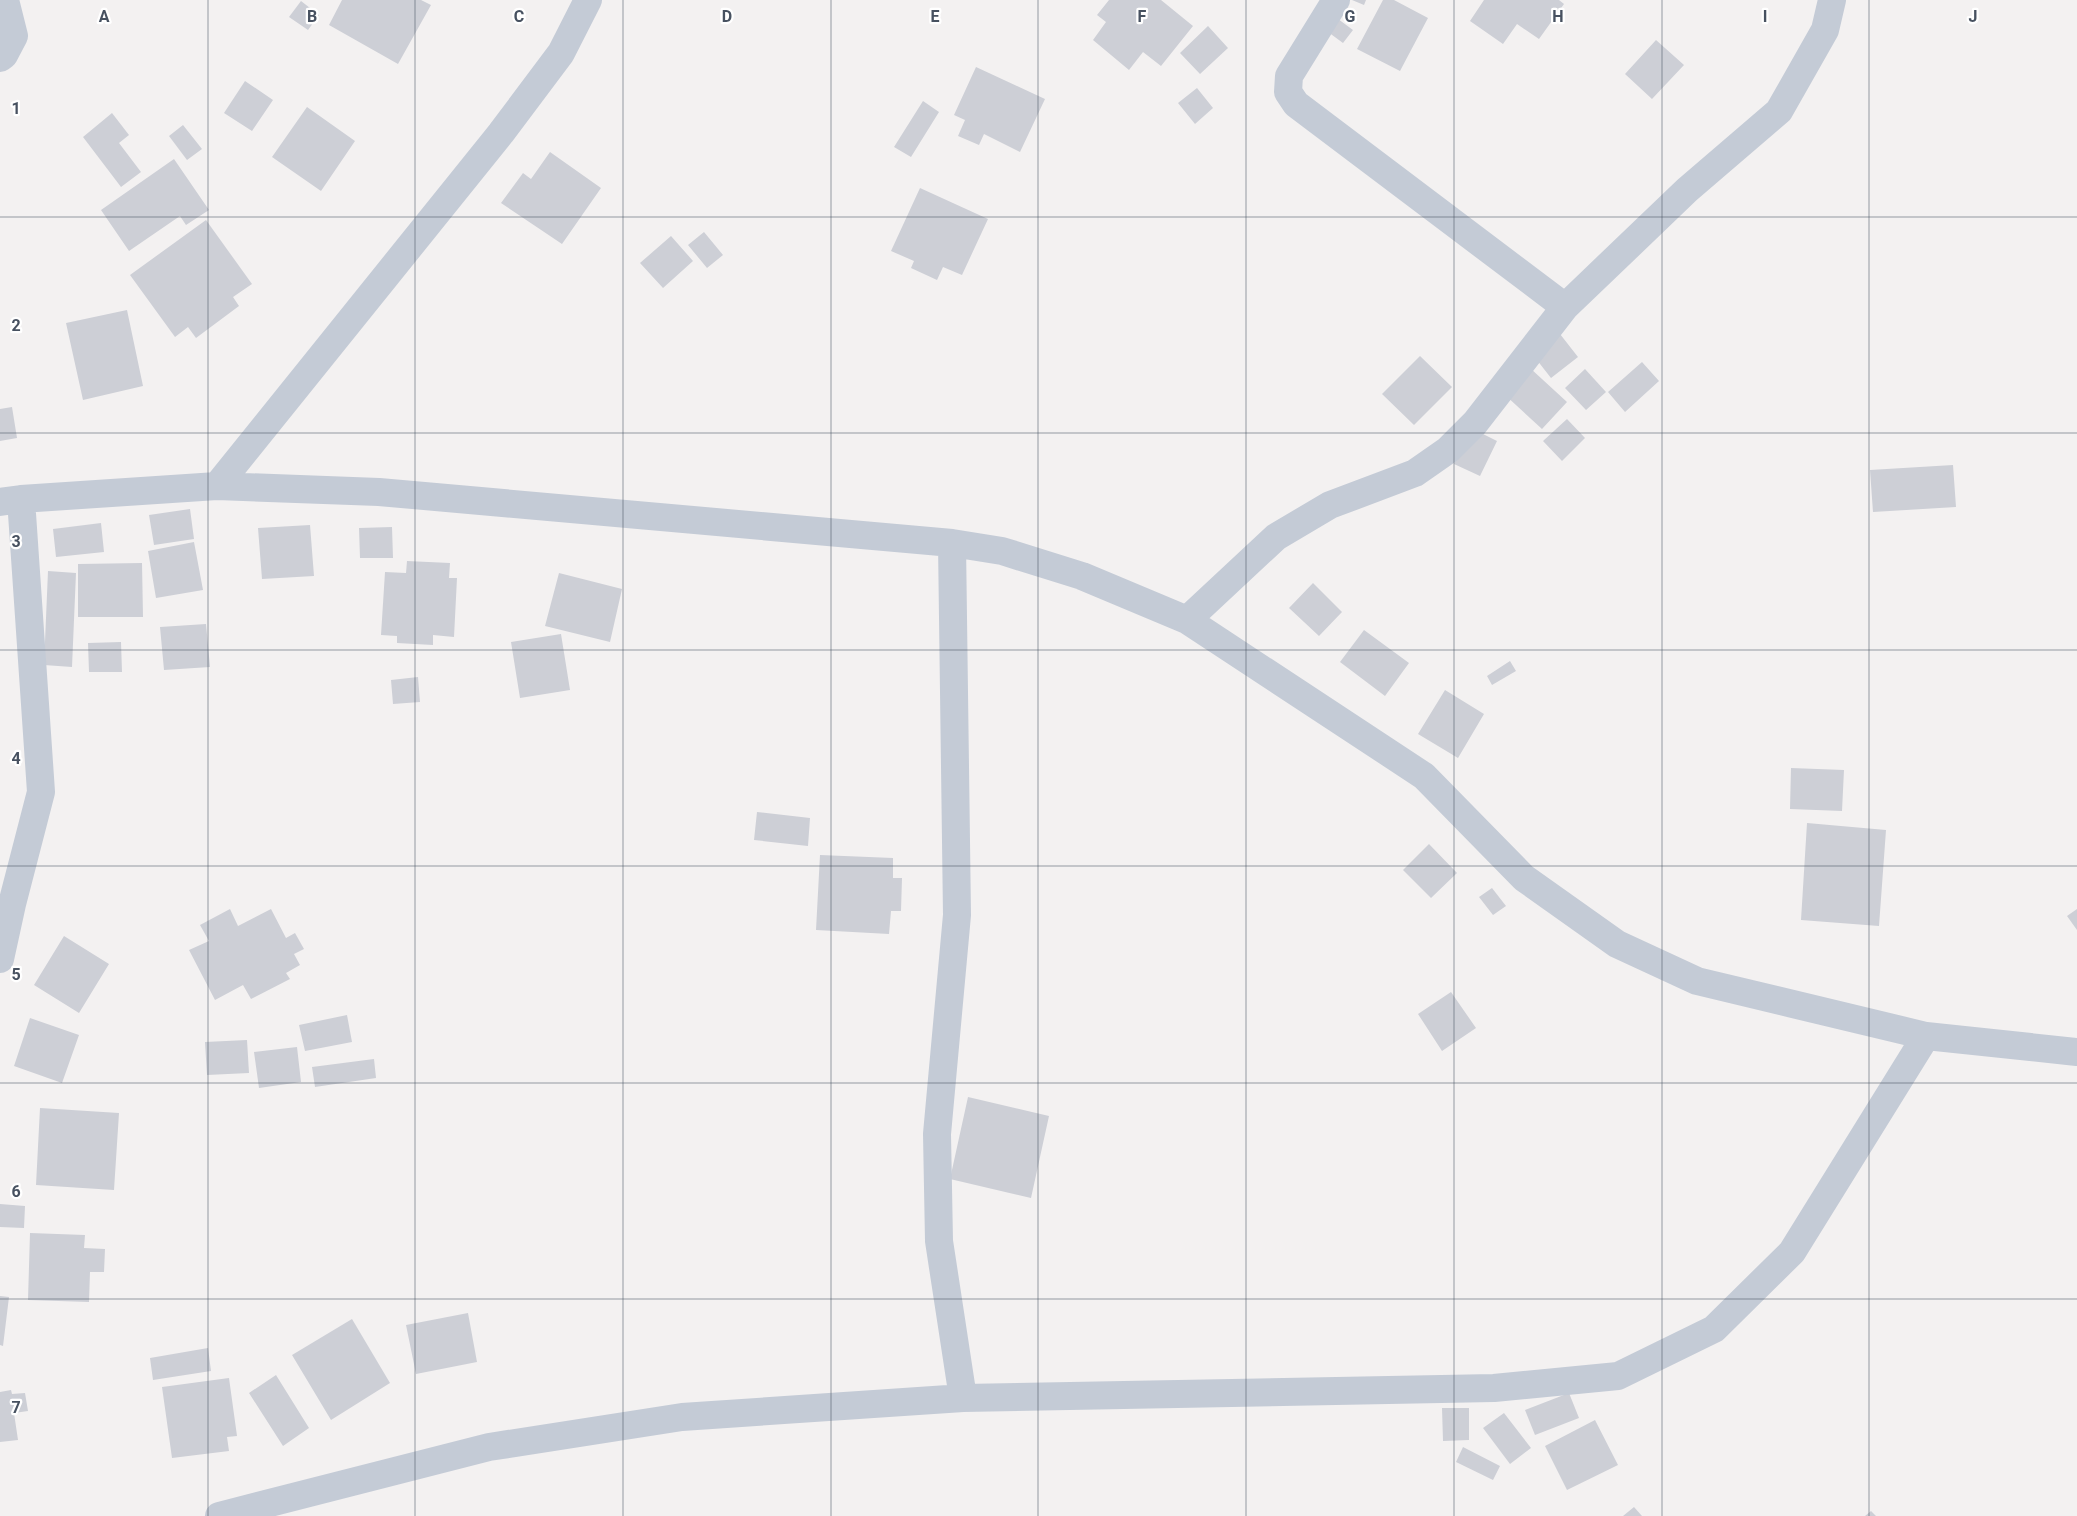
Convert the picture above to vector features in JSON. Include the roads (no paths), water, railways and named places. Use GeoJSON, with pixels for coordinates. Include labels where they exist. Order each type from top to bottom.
{"type":"FeatureCollection","features":[{"type":"Feature","properties":{"kind":"street"},"geometry":{"type":"LineString","coordinates":[[0,58],[4,55],[14,36],[5,0]]}},
{"type":"Feature","properties":{"kind":"street"},"geometry":{"type":"LineString","coordinates":[[217,486],[501,133],[561,53],[588,0]]}},
{"type":"Feature","properties":{"kind":"street"},"geometry":{"type":"LineString","coordinates":[[1336,0],[1289,76],[1288,92],[1296,104],[1564,307]]}},
{"type":"Feature","properties":{"kind":"street"},"geometry":{"type":"LineString","coordinates":[[1187,620],[1276,537],[1330,505],[1415,473],[1448,450],[1475,423],[1564,307],[1687,190],[1779,111],[1825,30],[1832,0]]}},
{"type":"Feature","properties":{"kind":"street"},"geometry":{"type":"LineString","coordinates":[[0,959],[41,792],[10,500],[217,486],[379,492],[952,543],[1002,551],[1082,576],[1187,620],[1424,776],[1524,878],[1617,944],[1698,981],[1926,1036],[2077,1052]]}},
{"type":"Feature","properties":{"kind":"street"},"geometry":{"type":"LineString","coordinates":[[952,543],[957,916],[937,1134],[939,1241],[963,1398]]}},
{"type":"Feature","properties":{"kind":"street"},"geometry":{"type":"LineString","coordinates":[[219,1516],[489,1447],[682,1417],[963,1398],[1494,1388],[1618,1376],[1714,1329],[1792,1252],[1926,1036]]}}]}
